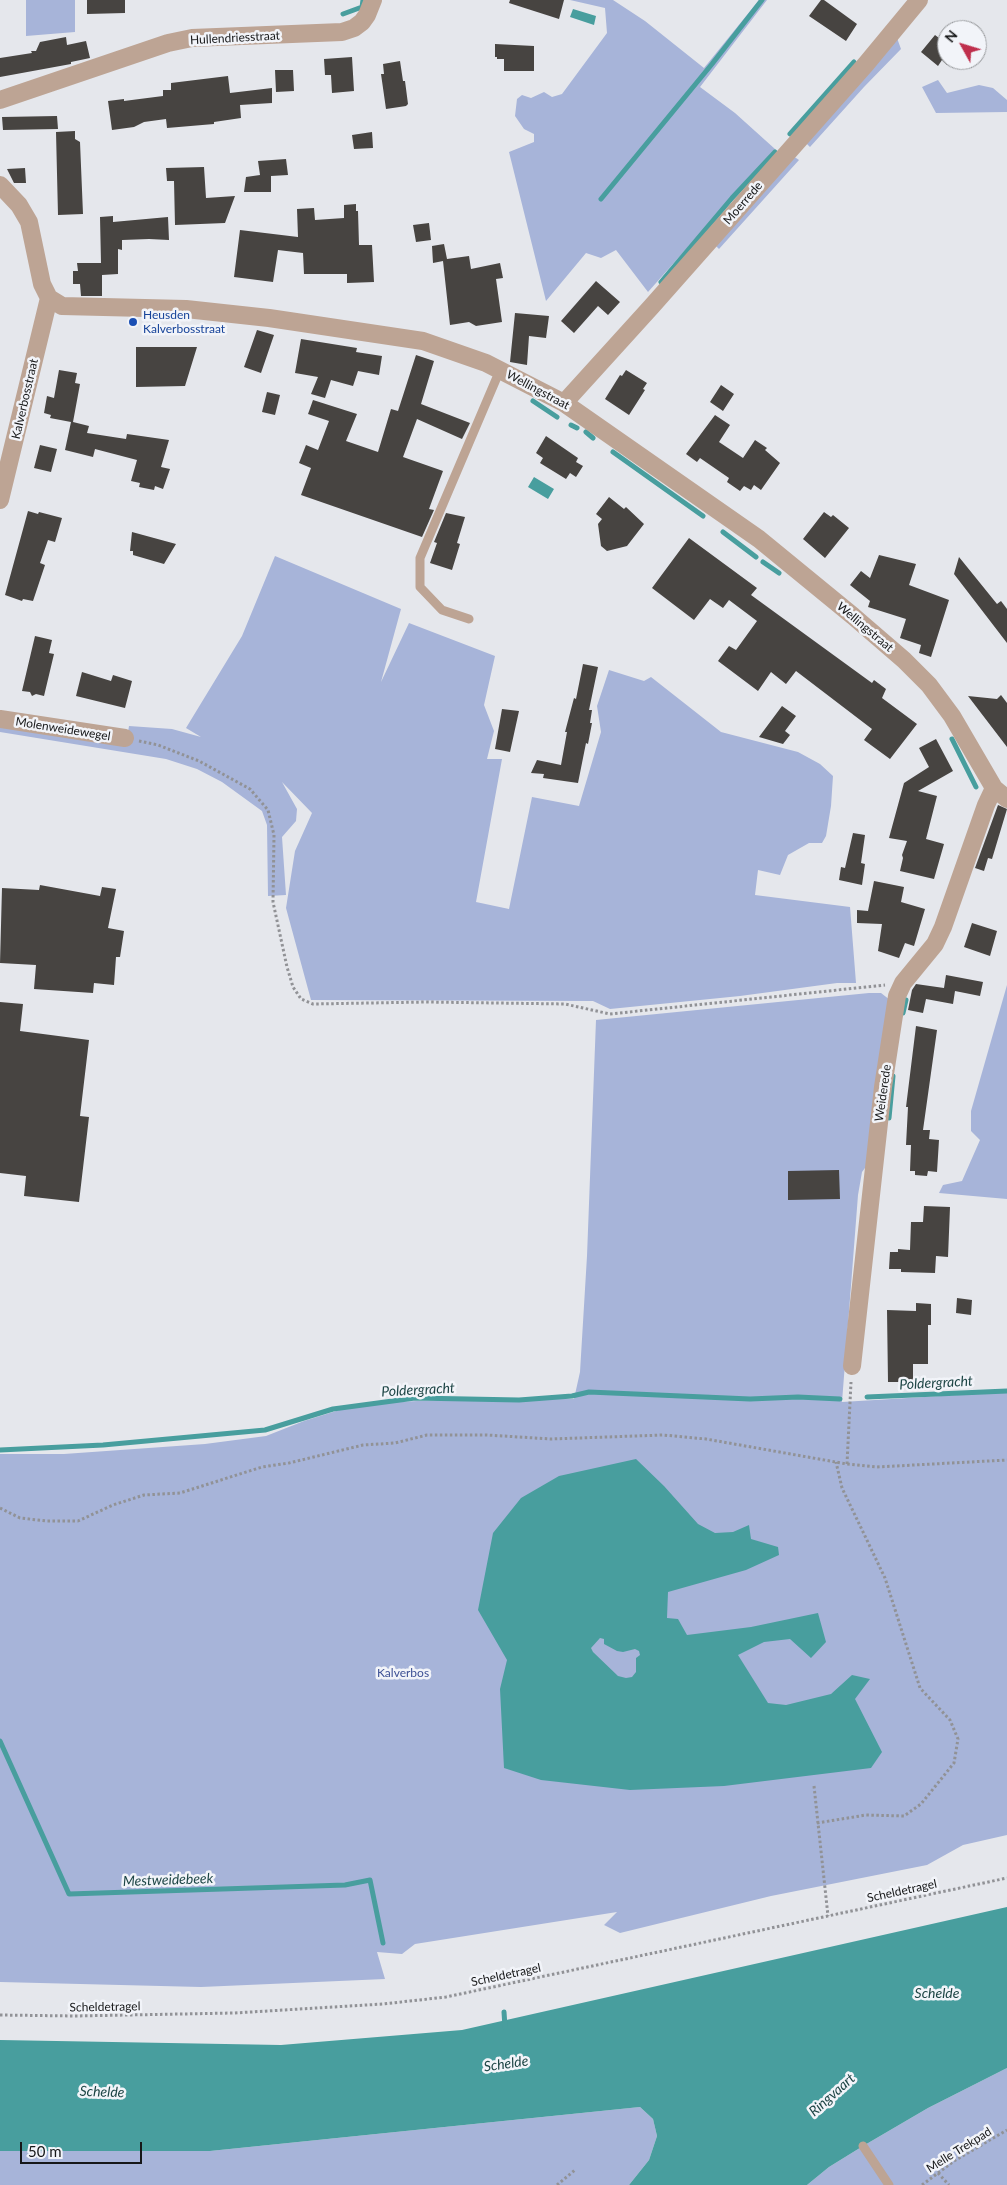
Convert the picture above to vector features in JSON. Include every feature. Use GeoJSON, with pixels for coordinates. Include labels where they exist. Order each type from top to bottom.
{"type":"FeatureCollection","features":[{"type":"Feature","properties":{"kind":"street","name":"Hullendriesstraat"},"geometry":{"type":"LineString","coordinates":[[0,100],[168,44],[192,38],[342,32],[354,28],[362,22],[368,15],[373,0]]}},
{"type":"Feature","properties":{"kind":"street","name":"Moerrede"},"geometry":{"type":"LineString","coordinates":[[564,402],[652,306],[866,64],[919,0]]}},
{"type":"Feature","properties":{"kind":"street"},"geometry":{"type":"LineString","coordinates":[[0,185],[19,205],[29,222],[42,284],[49,298]]}},
{"type":"Feature","properties":{"kind":"street","name":"Wellingstraat"},"geometry":{"type":"LineString","coordinates":[[49,298],[62,306],[186,309],[269,318],[423,341],[462,354],[500,370],[564,402],[758,539],[904,660],[929,685],[952,716],[1001,794]]}},
{"type":"Feature","properties":{"kind":"street","name":"Kalverbosstraat"},"geometry":{"type":"LineString","coordinates":[[0,500],[49,298]]}},
{"type":"Feature","properties":{"kind":"street","name":"Molenweidewegel"},"geometry":{"type":"LineString","coordinates":[[0,719],[125,738]]}},
{"type":"Feature","properties":{"kind":"street","name":"Weiderede"},"geometry":{"type":"LineString","coordinates":[[852,1366],[883,1087],[898,996],[903,983],[935,944],[943,927],[986,805],[1001,794]]}},
{"type":"Feature","properties":{"kind":"lane"},"geometry":{"type":"LineString","coordinates":[[470,620],[442,610],[420,587],[420,558],[500,370]]}},
{"type":"Feature","properties":{"kind":"lane"},"geometry":{"type":"LineString","coordinates":[[863,2146],[888,2185]]}},
{"type":"Feature","properties":{"kind":"path"},"geometry":{"type":"LineString","coordinates":[[125,738],[158,744],[199,761],[250,790],[268,810],[274,835],[273,902],[287,967],[293,987],[300,999],[313,1004],[426,1002],[565,1004],[610,1014],[903,983]]}},
{"type":"Feature","properties":{"kind":"path"},"geometry":{"type":"LineString","coordinates":[[847,1464],[852,1366]]}},
{"type":"Feature","properties":{"kind":"path"},"geometry":{"type":"LineString","coordinates":[[0,1508],[20,1518],[47,1521],[78,1520],[113,1505],[144,1495],[180,1493],[262,1467],[289,1463],[363,1445],[395,1443],[427,1435],[487,1435],[551,1439],[663,1435],[706,1439],[847,1464],[877,1467],[1007,1460]]}},
{"type":"Feature","properties":{"kind":"path"},"geometry":{"type":"LineString","coordinates":[[817,1823],[866,1815],[904,1816],[921,1804],[954,1763],[958,1739],[950,1720],[920,1688],[884,1578],[842,1488],[836,1462]]}},
{"type":"Feature","properties":{"kind":"path"},"geometry":{"type":"LineString","coordinates":[[814,1786],[828,1916]]}},
{"type":"Feature","properties":{"kind":"path","name":"Scheldetragel"},"geometry":{"type":"LineString","coordinates":[[0,2014],[75,2016],[234,2013],[383,2004],[437,1998],[1007,1878]]}},
{"type":"Feature","properties":{"kind":"path","name":"Melle Trekpad"},"geometry":{"type":"LineString","coordinates":[[922,2185],[1007,2130]]}},
{"type":"Feature","properties":{"kind":"path"},"geometry":{"type":"LineString","coordinates":[[557,2185],[575,2170]]}},
{"type":"Feature","properties":{"kind":"path"},"geometry":{"type":"LineString","coordinates":[[938,2173],[949,2185]]}},
{"type":"Feature","properties":{"kind":"green space"},"geometry":{"type":"Polygon","coordinates":[[[26,0],[75,0],[75,32],[26,36],[26,0]]]}},
{"type":"Feature","properties":{"kind":"green space"},"geometry":{"type":"Polygon","coordinates":[[[570,0],[613,0],[645,21],[704,68],[759,0],[767,0],[700,87],[735,113],[775,149],[648,292],[616,250],[601,258],[586,253],[546,301],[509,152],[534,142],[534,134],[524,129],[515,116],[517,99],[522,95],[531,98],[544,92],[552,97],[562,94],[607,33],[605,8],[570,0]]]}},
{"type":"Feature","properties":{"kind":"green space"},"geometry":{"type":"Polygon","coordinates":[[[897,38],[901,49],[810,147],[805,142],[897,38]]]}},
{"type":"Feature","properties":{"kind":"green space"},"geometry":{"type":"Polygon","coordinates":[[[938,80],[947,93],[979,85],[993,88],[1007,100],[1007,112],[936,113],[922,87],[938,80]]]}},
{"type":"Feature","properties":{"kind":"green space"},"geometry":{"type":"Polygon","coordinates":[[[793,156],[799,160],[719,249],[715,245],[793,156]]]}},
{"type":"Feature","properties":{"kind":"green space"},"geometry":{"type":"Polygon","coordinates":[[[275,556],[401,609],[381,682],[409,623],[495,656],[484,705],[494,731],[487,759],[502,759],[476,902],[509,909],[532,797],[579,806],[601,732],[597,706],[609,670],[644,681],[651,677],[721,732],[798,752],[820,764],[833,776],[831,806],[826,836],[822,843],[809,843],[788,855],[780,875],[758,870],[755,895],[850,907],[856,983],[837,983],[740,996],[610,1009],[593,1001],[311,1000],[286,908],[295,851],[312,813],[282,782],[297,809],[296,821],[282,837],[286,895],[268,896],[267,825],[262,811],[222,782],[197,769],[166,759],[0,732],[0,727],[126,744],[129,726],[172,729],[201,737],[186,728],[242,636],[275,556]]]}},
{"type":"Feature","properties":{"kind":"green space"},"geometry":{"type":"Polygon","coordinates":[[[1007,985],[1007,1199],[939,1193],[943,1185],[962,1181],[980,1140],[971,1131],[971,1111],[1007,985]]]}},
{"type":"Feature","properties":{"kind":"green space","name":"Kalverbos"},"geometry":{"type":"Polygon","coordinates":[[[881,993],[890,1000],[868,1164],[862,1172],[858,1195],[842,1402],[1007,1392],[1007,1835],[963,1845],[927,1865],[771,1896],[620,1933],[604,1925],[617,1912],[415,1944],[402,1954],[377,1952],[385,1979],[201,1987],[0,1982],[0,1454],[64,1454],[205,1444],[266,1436],[304,1421],[349,1407],[397,1402],[479,1398],[574,1399],[580,1372],[587,1256],[596,1020],[881,993]]]}},
{"type":"Feature","properties":{"kind":"green space"},"geometry":{"type":"Polygon","coordinates":[[[1007,2068],[1007,2185],[807,2185],[829,2167],[863,2146],[928,2108],[1007,2068]]]}},
{"type":"Feature","properties":{"kind":"green space"},"geometry":{"type":"Polygon","coordinates":[[[640,2107],[653,2119],[657,2136],[649,2160],[629,2185],[0,2185],[0,2151],[210,2151],[640,2107]]]}},
{"type":"Feature","properties":{"kind":"water"},"geometry":{"type":"Polygon","coordinates":[[[573,9],[596,16],[594,25],[570,17],[573,9]]]}},
{"type":"Feature","properties":{"kind":"water"},"geometry":{"type":"Polygon","coordinates":[[[534,477],[554,489],[548,499],[528,487],[534,477]]]}},
{"type":"Feature","properties":{"kind":"water"},"geometry":{"type":"Polygon","coordinates":[[[636,1459],[664,1486],[698,1524],[715,1533],[733,1532],[749,1525],[751,1539],[778,1547],[779,1555],[746,1570],[668,1592],[667,1618],[678,1619],[687,1635],[751,1627],[818,1613],[826,1642],[811,1658],[790,1639],[764,1642],[738,1655],[768,1703],[786,1705],[831,1694],[852,1675],[870,1679],[855,1699],[882,1752],[871,1768],[724,1786],[630,1790],[541,1780],[504,1768],[500,1689],[507,1660],[478,1610],[493,1533],[521,1498],[559,1476],[636,1459]],[[600,1638],[591,1648],[593,1652],[618,1676],[632,1677],[636,1672],[636,1658],[640,1655],[639,1651],[635,1649],[623,1652],[617,1651],[604,1644],[604,1639],[600,1638]]]}},
{"type":"Feature","properties":{"kind":"water","name":"Schelde"},"geometry":{"type":"Polygon","coordinates":[[[1007,1907],[1007,2068],[928,2108],[863,2146],[829,2167],[807,2185],[629,2185],[649,2160],[657,2136],[653,2119],[640,2107],[210,2151],[0,2151],[0,2040],[281,2045],[462,2030],[1007,1907]]]}},
{"type":"Feature","properties":{"kind":"building"},"geometry":{"type":"Polygon","coordinates":[[[87,0],[125,0],[125,13],[87,14],[87,0]]]}},
{"type":"Feature","properties":{"kind":"building"},"geometry":{"type":"Polygon","coordinates":[[[510,0],[564,0],[559,19],[509,3],[510,0]]]}},
{"type":"Feature","properties":{"kind":"building"},"geometry":{"type":"Polygon","coordinates":[[[821,0],[824,0],[857,24],[846,41],[809,16],[821,0]]]}},
{"type":"Feature","properties":{"kind":"building"},"geometry":{"type":"Polygon","coordinates":[[[935,35],[937,36],[937,65],[921,52],[935,35]]]}},
{"type":"Feature","properties":{"kind":"building"},"geometry":{"type":"Polygon","coordinates":[[[66,37],[67,45],[86,41],[90,58],[71,62],[71,64],[0,77],[0,58],[32,53],[31,51],[36,51],[40,42],[66,37]]]}},
{"type":"Feature","properties":{"kind":"building"},"geometry":{"type":"Polygon","coordinates":[[[495,44],[534,46],[534,71],[504,71],[504,59],[497,59],[495,57],[495,44]]]}},
{"type":"Feature","properties":{"kind":"building"},"geometry":{"type":"Polygon","coordinates":[[[352,57],[354,91],[332,93],[331,75],[325,75],[324,59],[352,57]]]}},
{"type":"Feature","properties":{"kind":"building"},"geometry":{"type":"Polygon","coordinates":[[[400,61],[408,104],[406,106],[386,109],[381,74],[384,74],[383,64],[400,61]]]}},
{"type":"Feature","properties":{"kind":"building"},"geometry":{"type":"Polygon","coordinates":[[[275,70],[293,70],[294,91],[276,92],[275,70]]]}},
{"type":"Feature","properties":{"kind":"building"},"geometry":{"type":"Polygon","coordinates":[[[228,76],[230,93],[272,88],[272,103],[240,105],[241,118],[214,122],[214,124],[167,128],[166,119],[112,130],[108,101],[163,96],[163,90],[171,90],[171,83],[228,76]]]}},
{"type":"Feature","properties":{"kind":"building"},"geometry":{"type":"Polygon","coordinates":[[[57,116],[58,129],[3,130],[2,117],[57,116]]]}},
{"type":"Feature","properties":{"kind":"building"},"geometry":{"type":"Polygon","coordinates":[[[75,131],[75,139],[80,142],[83,214],[58,215],[56,132],[75,131]]]}},
{"type":"Feature","properties":{"kind":"building"},"geometry":{"type":"Polygon","coordinates":[[[372,132],[373,148],[354,149],[352,135],[372,132]]]}},
{"type":"Feature","properties":{"kind":"building"},"geometry":{"type":"Polygon","coordinates":[[[286,159],[288,175],[271,176],[271,192],[244,192],[246,177],[260,175],[258,161],[286,159]]]}},
{"type":"Feature","properties":{"kind":"building"},"geometry":{"type":"Polygon","coordinates":[[[204,167],[206,198],[235,196],[225,223],[175,225],[174,181],[167,181],[166,168],[204,167]]]}},
{"type":"Feature","properties":{"kind":"building"},"geometry":{"type":"Polygon","coordinates":[[[25,168],[26,183],[14,183],[7,169],[25,168]]]}},
{"type":"Feature","properties":{"kind":"building"},"geometry":{"type":"Polygon","coordinates":[[[356,204],[359,245],[372,245],[374,282],[347,283],[347,274],[304,274],[303,253],[278,250],[273,282],[234,277],[240,230],[298,237],[297,209],[314,208],[315,220],[344,218],[344,205],[356,204]]]}},
{"type":"Feature","properties":{"kind":"building"},"geometry":{"type":"Polygon","coordinates":[[[113,216],[113,222],[168,217],[169,240],[122,240],[122,250],[118,249],[118,274],[102,275],[102,296],[81,296],[80,284],[73,284],[73,271],[78,271],[77,263],[101,263],[100,217],[113,216]]]}},
{"type":"Feature","properties":{"kind":"building"},"geometry":{"type":"Polygon","coordinates":[[[429,223],[431,240],[416,242],[413,225],[429,223]]]}},
{"type":"Feature","properties":{"kind":"building"},"geometry":{"type":"Polygon","coordinates":[[[444,244],[447,259],[469,256],[471,269],[500,263],[503,278],[496,279],[502,322],[476,326],[469,322],[450,325],[443,261],[433,263],[432,246],[444,244]]]}},
{"type":"Feature","properties":{"kind":"building"},"geometry":{"type":"Polygon","coordinates":[[[596,281],[620,302],[608,315],[598,306],[574,333],[561,321],[596,281]]]}},
{"type":"Feature","properties":{"kind":"building"},"geometry":{"type":"Polygon","coordinates":[[[515,313],[549,316],[546,338],[529,336],[527,365],[510,362],[515,313]]]}},
{"type":"Feature","properties":{"kind":"building"},"geometry":{"type":"Polygon","coordinates":[[[257,330],[274,335],[261,373],[244,367],[257,330]]]}},
{"type":"Feature","properties":{"kind":"building"},"geometry":{"type":"Polygon","coordinates":[[[301,339],[357,348],[356,352],[382,356],[379,375],[358,371],[353,386],[331,380],[325,398],[311,394],[318,377],[295,373],[301,339]]]}},
{"type":"Feature","properties":{"kind":"building"},"geometry":{"type":"Polygon","coordinates":[[[136,347],[197,347],[185,386],[136,387],[136,347]]]}},
{"type":"Feature","properties":{"kind":"building"},"geometry":{"type":"Polygon","coordinates":[[[416,355],[434,361],[421,404],[470,423],[462,439],[417,419],[403,457],[443,471],[429,509],[434,510],[422,537],[301,495],[311,468],[299,463],[306,445],[318,450],[329,421],[308,414],[313,400],[357,414],[346,441],[378,452],[391,409],[398,411],[416,355]]]}},
{"type":"Feature","properties":{"kind":"building"},"geometry":{"type":"Polygon","coordinates":[[[59,370],[77,373],[75,383],[80,384],[73,422],[89,426],[87,433],[126,439],[127,434],[169,440],[161,467],[170,469],[163,489],[155,486],[154,490],[139,487],[140,483],[131,481],[137,460],[95,449],[93,457],[65,450],[71,422],[50,418],[51,415],[44,413],[47,396],[54,398],[59,370]]]}},
{"type":"Feature","properties":{"kind":"building"},"geometry":{"type":"Polygon","coordinates":[[[626,370],[647,383],[643,389],[645,390],[629,415],[605,399],[620,375],[622,376],[626,370]]]}},
{"type":"Feature","properties":{"kind":"building"},"geometry":{"type":"Polygon","coordinates":[[[721,385],[734,394],[723,411],[710,402],[721,385]]]}},
{"type":"Feature","properties":{"kind":"building"},"geometry":{"type":"Polygon","coordinates":[[[267,392],[280,395],[275,415],[262,412],[267,392]]]}},
{"type":"Feature","properties":{"kind":"building"},"geometry":{"type":"Polygon","coordinates":[[[715,415],[730,425],[719,442],[743,458],[755,440],[767,448],[765,450],[780,463],[761,490],[754,485],[751,490],[744,486],[740,491],[727,482],[729,478],[700,458],[697,462],[686,454],[715,415]]]}},
{"type":"Feature","properties":{"kind":"building"},"geometry":{"type":"Polygon","coordinates":[[[546,436],[578,458],[576,462],[583,466],[576,477],[570,473],[566,479],[540,463],[543,458],[536,453],[546,436]]]}},
{"type":"Feature","properties":{"kind":"building"},"geometry":{"type":"Polygon","coordinates":[[[40,445],[57,449],[51,472],[34,468],[40,445]]]}},
{"type":"Feature","properties":{"kind":"building"},"geometry":{"type":"Polygon","coordinates":[[[609,497],[624,509],[626,507],[644,524],[627,546],[607,551],[601,546],[598,524],[602,519],[596,514],[609,497]]]}},
{"type":"Feature","properties":{"kind":"building"},"geometry":{"type":"Polygon","coordinates":[[[28,511],[62,518],[55,542],[48,540],[40,563],[45,565],[33,601],[23,599],[22,601],[5,595],[28,511]]]}},
{"type":"Feature","properties":{"kind":"building"},"geometry":{"type":"Polygon","coordinates":[[[824,512],[831,517],[833,515],[849,528],[825,558],[803,539],[824,512]]]}},
{"type":"Feature","properties":{"kind":"building"},"geometry":{"type":"Polygon","coordinates":[[[446,513],[465,517],[457,543],[460,544],[452,570],[430,563],[437,543],[434,542],[446,513]]]}},
{"type":"Feature","properties":{"kind":"building"},"geometry":{"type":"Polygon","coordinates":[[[132,532],[176,544],[164,564],[133,555],[133,551],[130,551],[132,532]]]}},
{"type":"Feature","properties":{"kind":"building"},"geometry":{"type":"Polygon","coordinates":[[[689,538],[757,588],[751,595],[872,683],[874,680],[886,689],[882,698],[917,724],[890,759],[864,740],[872,729],[796,671],[786,684],[771,672],[758,691],[718,661],[729,646],[736,650],[757,621],[729,600],[723,608],[710,599],[694,620],[652,588],[689,538]]]}},
{"type":"Feature","properties":{"kind":"building"},"geometry":{"type":"Polygon","coordinates":[[[879,555],[916,564],[909,585],[949,600],[931,657],[919,653],[921,645],[900,638],[906,619],[868,607],[870,601],[850,585],[861,571],[870,578],[879,555]]]}},
{"type":"Feature","properties":{"kind":"building"},"geometry":{"type":"Polygon","coordinates":[[[959,557],[997,604],[1001,601],[1007,609],[1007,643],[954,574],[959,557]]]}},
{"type":"Feature","properties":{"kind":"building"},"geometry":{"type":"Polygon","coordinates":[[[35,636],[52,640],[49,653],[54,654],[44,696],[36,694],[32,696],[30,692],[22,691],[35,636]]]}},
{"type":"Feature","properties":{"kind":"building"},"geometry":{"type":"Polygon","coordinates":[[[583,664],[598,667],[589,710],[592,710],[590,723],[592,723],[578,783],[543,778],[544,774],[531,773],[537,760],[561,765],[567,732],[565,732],[574,698],[576,699],[583,664]]]}},
{"type":"Feature","properties":{"kind":"building"},"geometry":{"type":"Polygon","coordinates":[[[82,672],[111,681],[113,675],[132,681],[125,708],[76,696],[82,672]]]}},
{"type":"Feature","properties":{"kind":"building"},"geometry":{"type":"Polygon","coordinates":[[[1001,695],[1007,703],[1007,747],[968,696],[997,699],[1001,695]]]}},
{"type":"Feature","properties":{"kind":"building"},"geometry":{"type":"Polygon","coordinates":[[[782,706],[796,716],[785,731],[790,735],[783,744],[759,737],[782,706]]]}},
{"type":"Feature","properties":{"kind":"building"},"geometry":{"type":"Polygon","coordinates":[[[502,709],[519,711],[510,752],[495,749],[502,709]]]}},
{"type":"Feature","properties":{"kind":"building"},"geometry":{"type":"Polygon","coordinates":[[[936,739],[953,771],[918,791],[937,796],[926,839],[944,844],[934,879],[900,871],[902,855],[907,841],[889,838],[904,783],[929,767],[919,748],[936,739]]]}},
{"type":"Feature","properties":{"kind":"building"},"geometry":{"type":"Polygon","coordinates":[[[998,805],[1007,809],[992,859],[988,858],[984,871],[975,868],[998,805]]]}},
{"type":"Feature","properties":{"kind":"building"},"geometry":{"type":"Polygon","coordinates":[[[853,833],[865,835],[861,863],[865,864],[862,885],[839,880],[841,867],[845,868],[853,833]]]}},
{"type":"Feature","properties":{"kind":"building"},"geometry":{"type":"Polygon","coordinates":[[[874,881],[904,887],[901,902],[925,909],[914,946],[905,943],[899,958],[878,951],[882,924],[857,923],[857,910],[868,911],[874,881]]]}},
{"type":"Feature","properties":{"kind":"building"},"geometry":{"type":"Polygon","coordinates":[[[40,885],[100,896],[102,887],[116,889],[108,928],[124,931],[120,957],[116,957],[114,985],[94,983],[93,993],[34,989],[36,965],[0,963],[2,888],[39,890],[40,885]]]}},
{"type":"Feature","properties":{"kind":"building"},"geometry":{"type":"Polygon","coordinates":[[[972,923],[997,931],[990,956],[964,947],[972,923]]]}},
{"type":"Feature","properties":{"kind":"building"},"geometry":{"type":"Polygon","coordinates":[[[946,975],[983,982],[980,996],[955,991],[953,1004],[926,999],[923,1013],[908,1010],[912,990],[916,984],[944,988],[946,975]]]}},
{"type":"Feature","properties":{"kind":"building"},"geometry":{"type":"Polygon","coordinates":[[[0,1002],[23,1004],[20,1031],[89,1040],[80,1116],[89,1117],[79,1202],[24,1196],[26,1176],[0,1173],[0,1002]]]}},
{"type":"Feature","properties":{"kind":"building"},"geometry":{"type":"Polygon","coordinates":[[[916,1026],[937,1030],[923,1130],[930,1130],[929,1139],[939,1140],[937,1172],[928,1171],[927,1176],[915,1175],[915,1171],[910,1171],[911,1145],[906,1145],[908,1107],[906,1107],[916,1026]]]}},
{"type":"Feature","properties":{"kind":"building"},"geometry":{"type":"Polygon","coordinates":[[[839,1170],[840,1199],[788,1200],[788,1171],[839,1170]]]}},
{"type":"Feature","properties":{"kind":"building"},"geometry":{"type":"Polygon","coordinates":[[[924,1206],[950,1207],[948,1257],[936,1256],[935,1273],[901,1272],[901,1269],[889,1269],[890,1252],[898,1252],[898,1249],[910,1250],[911,1222],[923,1222],[924,1206]]]}},
{"type":"Feature","properties":{"kind":"building"},"geometry":{"type":"Polygon","coordinates":[[[957,1298],[972,1300],[971,1315],[956,1313],[957,1298]]]}},
{"type":"Feature","properties":{"kind":"building"},"geometry":{"type":"Polygon","coordinates":[[[916,1303],[931,1304],[931,1325],[928,1325],[928,1364],[913,1364],[913,1382],[888,1382],[887,1310],[916,1311],[916,1303]]]}},
{"type":"Feature","properties":{"kind":"waterway"},"geometry":{"type":"LineString","coordinates":[[343,14],[362,7],[363,0]]}},
{"type":"Feature","properties":{"kind":"waterway"},"geometry":{"type":"LineString","coordinates":[[601,199],[762,0]]}},
{"type":"Feature","properties":{"kind":"waterway"},"geometry":{"type":"LineString","coordinates":[[790,134],[854,62]]}},
{"type":"Feature","properties":{"kind":"waterway"},"geometry":{"type":"LineString","coordinates":[[661,282],[732,198],[775,152]]}},
{"type":"Feature","properties":{"kind":"waterway"},"geometry":{"type":"LineString","coordinates":[[533,401],[557,417]]}},
{"type":"Feature","properties":{"kind":"waterway"},"geometry":{"type":"LineString","coordinates":[[571,425],[577,428]]}},
{"type":"Feature","properties":{"kind":"waterway"},"geometry":{"type":"LineString","coordinates":[[586,432],[593,438]]}},
{"type":"Feature","properties":{"kind":"waterway"},"geometry":{"type":"LineString","coordinates":[[613,452],[703,516]]}},
{"type":"Feature","properties":{"kind":"waterway"},"geometry":{"type":"LineString","coordinates":[[723,532],[756,557]]}},
{"type":"Feature","properties":{"kind":"waterway"},"geometry":{"type":"LineString","coordinates":[[763,562],[779,573]]}},
{"type":"Feature","properties":{"kind":"waterway"},"geometry":{"type":"LineString","coordinates":[[952,739],[976,787]]}},
{"type":"Feature","properties":{"kind":"waterway"},"geometry":{"type":"LineString","coordinates":[[903,1013],[906,1000]]}},
{"type":"Feature","properties":{"kind":"waterway"},"geometry":{"type":"LineString","coordinates":[[889,1118],[893,1076]]}},
{"type":"Feature","properties":{"kind":"waterway","name":"Poldergracht"},"geometry":{"type":"LineString","coordinates":[[867,1397],[1007,1391]]}},
{"type":"Feature","properties":{"kind":"waterway","name":"Poldergracht"},"geometry":{"type":"LineString","coordinates":[[0,1450],[103,1445],[265,1430],[333,1409],[415,1398],[519,1400],[572,1396],[589,1392],[750,1399],[798,1397],[840,1399]]}},
{"type":"Feature","properties":{"kind":"waterway","name":"Mestweidebeek"},"geometry":{"type":"LineString","coordinates":[[0,1741],[69,1894],[345,1885],[370,1880],[383,1943]]}},
{"type":"Feature","properties":{"kind":"waterway","name":"Mestweidebeek"},"geometry":{"type":"LineString","coordinates":[[504,2012],[505,2027]]}},
{"type":"Feature","properties":{"kind":"place","name":"Heusden Kalverbosstraat"},"geometry":{"type":"Point","coordinates":[133,322]}},
{"type":"Feature","properties":{"kind":"water label","name":"Ringvaart"},"geometry":{"type":"Point","coordinates":[832,2095]}}]}
